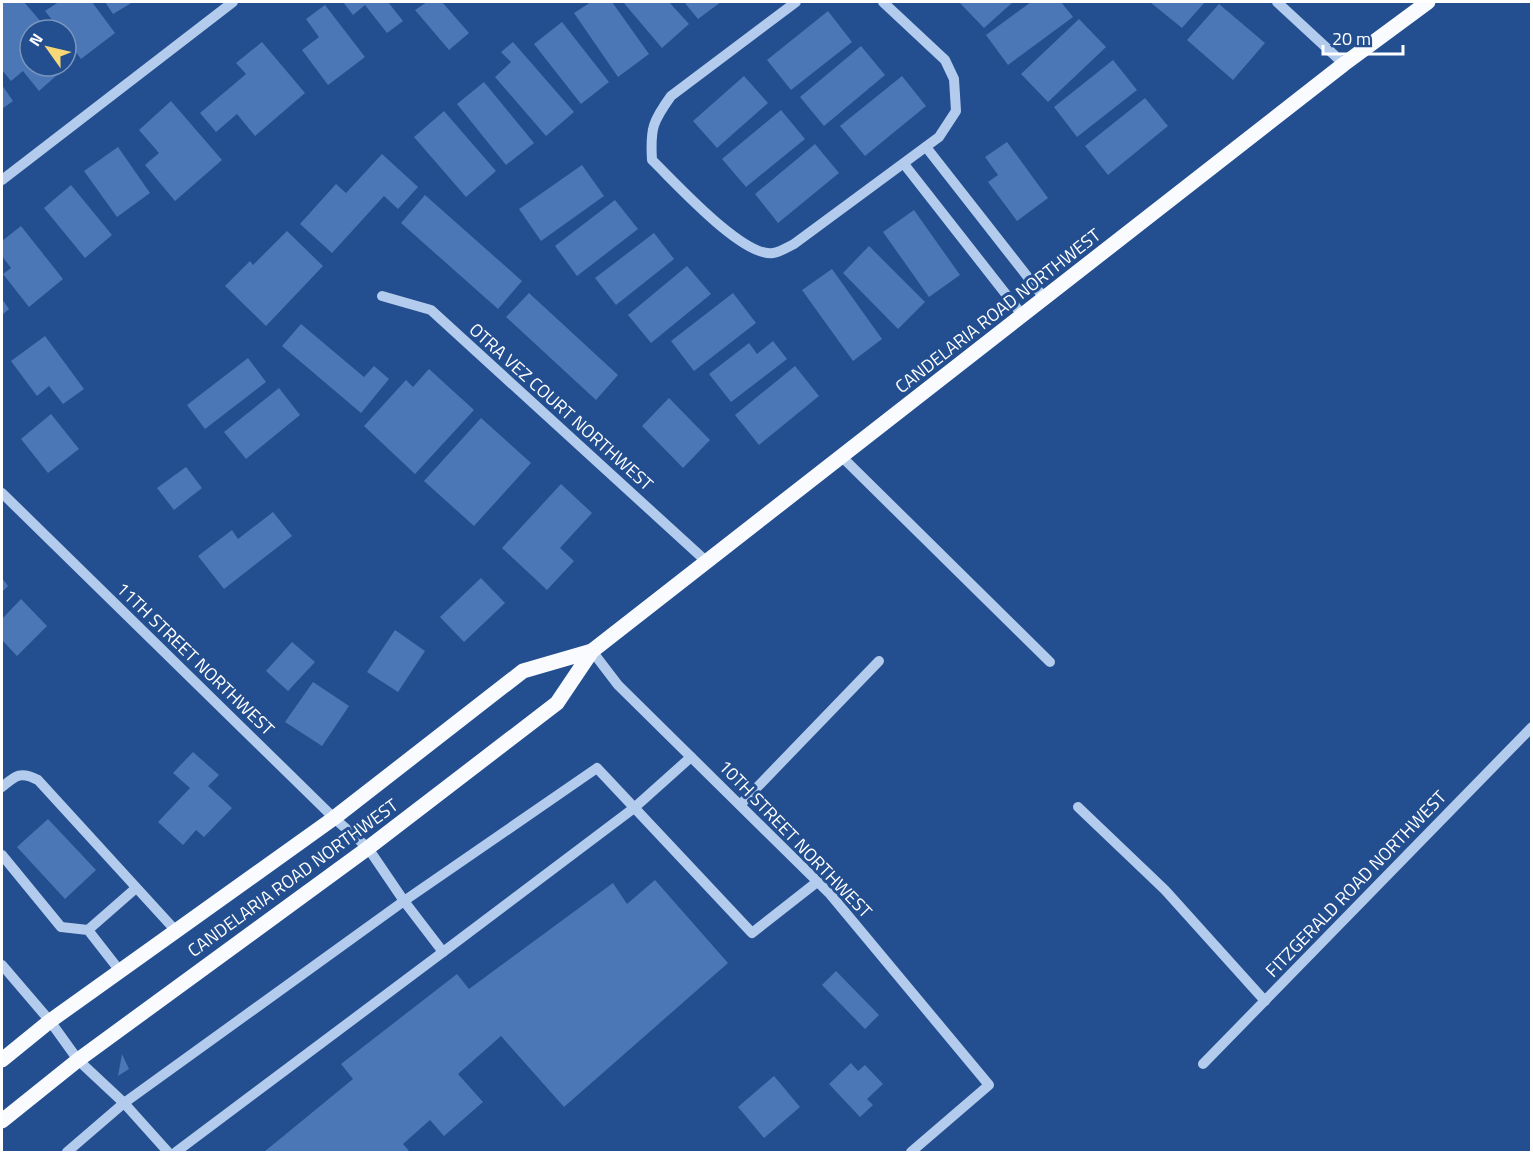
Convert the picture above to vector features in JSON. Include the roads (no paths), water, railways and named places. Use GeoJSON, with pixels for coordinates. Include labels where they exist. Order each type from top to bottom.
{"type":"FeatureCollection","features":[{"type":"Feature","properties":{"kind":"main road","name":"CANDELARIA ROAD NORTHWEST"},"geometry":{"type":"LineString","coordinates":[[2,1121],[78,1060],[368,848],[557,704],[591,651],[1344,64],[1428,2]]}},
{"type":"Feature","properties":{"kind":"main road","name":"CANDELARIA ROAD NORTHWEST"},"geometry":{"type":"LineString","coordinates":[[2,1060],[50,1021],[334,818],[523,671],[591,651]]}},
{"type":"Feature","properties":{"kind":"street"},"geometry":{"type":"LineString","coordinates":[[2,180],[234,2]]}},
{"type":"Feature","properties":{"kind":"street"},"geometry":{"type":"LineString","coordinates":[[796,2],[672,96],[657,116],[651,135],[652,160],[732,237],[756,250],[771,254],[794,244],[939,137],[956,111],[954,78],[945,60],[883,2]]}},
{"type":"Feature","properties":{"kind":"street"},"geometry":{"type":"LineString","coordinates":[[1277,2],[1344,64]]}},
{"type":"Feature","properties":{"kind":"street"},"geometry":{"type":"LineString","coordinates":[[926,147],[1045,299]]}},
{"type":"Feature","properties":{"kind":"street"},"geometry":{"type":"LineString","coordinates":[[904,164],[1023,316]]}},
{"type":"Feature","properties":{"kind":"street","name":"OTRA VEZ COURT NORTHWEST"},"geometry":{"type":"LineString","coordinates":[[382,296],[431,310],[707,562]]}},
{"type":"Feature","properties":{"kind":"street"},"geometry":{"type":"LineString","coordinates":[[842,457],[1050,662]]}},
{"type":"Feature","properties":{"kind":"street","name":"11TH STREET NORTHWEST"},"geometry":{"type":"LineString","coordinates":[[2,493],[334,818],[368,848],[404,901],[443,951]]}},
{"type":"Feature","properties":{"kind":"street","name":"10TH STREET NORTHWEST"},"geometry":{"type":"LineString","coordinates":[[591,651],[618,685],[830,894],[989,1085],[911,1152]]}},
{"type":"Feature","properties":{"kind":"street"},"geometry":{"type":"LineString","coordinates":[[740,805],[879,661]]}},
{"type":"Feature","properties":{"kind":"street","name":"FITZGERALD ROAD NORTHWEST"},"geometry":{"type":"LineString","coordinates":[[1203,1064],[1532,727]]}},
{"type":"Feature","properties":{"kind":"street"},"geometry":{"type":"LineString","coordinates":[[176,1152],[634,808],[691,757]]}},
{"type":"Feature","properties":{"kind":"street"},"geometry":{"type":"LineString","coordinates":[[67,1152],[124,1103],[404,901],[597,768],[752,933],[817,882]]}},
{"type":"Feature","properties":{"kind":"street"},"geometry":{"type":"LineString","coordinates":[[2,787],[14,776],[27,774],[38,780],[176,931]]}},
{"type":"Feature","properties":{"kind":"street"},"geometry":{"type":"LineString","coordinates":[[1078,807],[1165,890],[1265,1001]]}},
{"type":"Feature","properties":{"kind":"street"},"geometry":{"type":"LineString","coordinates":[[2,855],[61,927],[88,930],[120,971]]}},
{"type":"Feature","properties":{"kind":"street"},"geometry":{"type":"LineString","coordinates":[[88,930],[136,888]]}},
{"type":"Feature","properties":{"kind":"street"},"geometry":{"type":"LineString","coordinates":[[2,965],[50,1021],[78,1060],[124,1103],[168,1152]]}}]}
